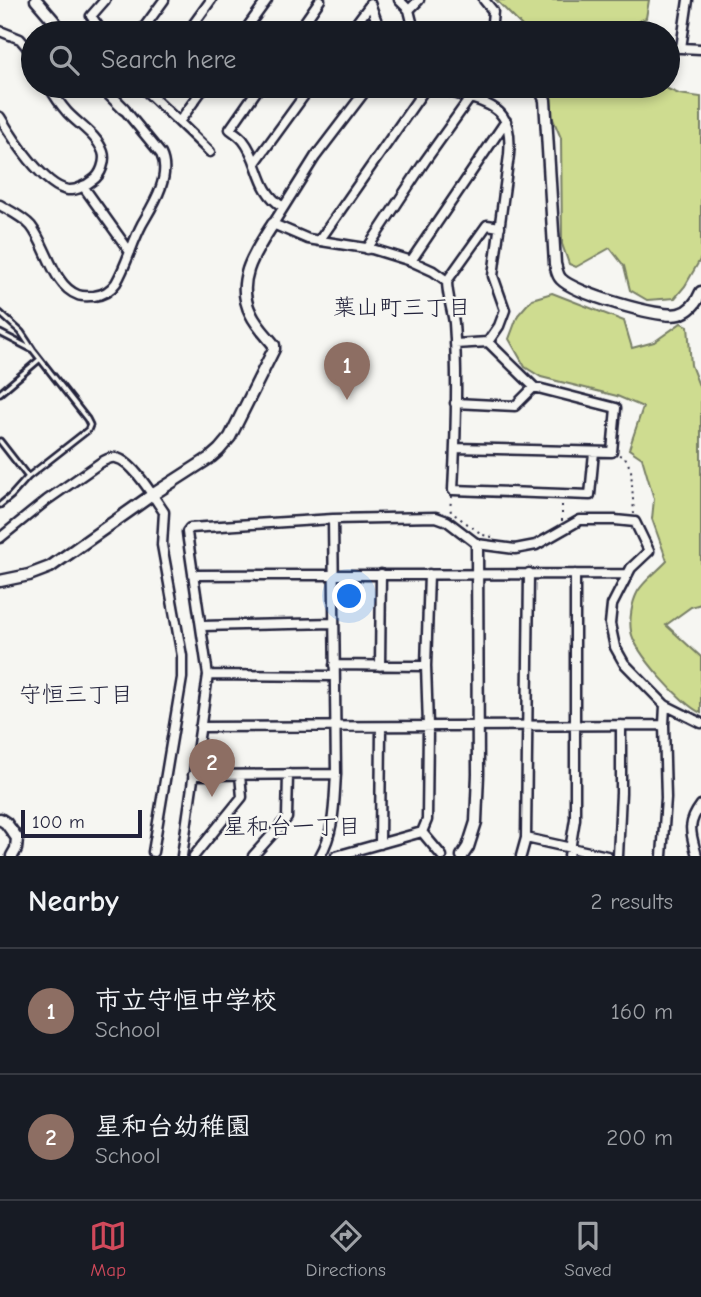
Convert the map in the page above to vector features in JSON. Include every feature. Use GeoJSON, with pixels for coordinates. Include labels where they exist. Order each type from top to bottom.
{"type":"FeatureCollection","features":[{"type":"Feature","properties":{"kind":"street"},"geometry":{"type":"LineString","coordinates":[[36,0],[54,21]]}},
{"type":"Feature","properties":{"kind":"street"},"geometry":{"type":"LineString","coordinates":[[95,21],[91,16],[105,0]]}},
{"type":"Feature","properties":{"kind":"street"},"geometry":{"type":"LineString","coordinates":[[149,21],[164,0]]}},
{"type":"Feature","properties":{"kind":"street"},"geometry":{"type":"LineString","coordinates":[[196,21],[211,0]]}},
{"type":"Feature","properties":{"kind":"street"},"geometry":{"type":"LineString","coordinates":[[252,21],[267,0]]}},
{"type":"Feature","properties":{"kind":"street"},"geometry":{"type":"LineString","coordinates":[[305,21],[320,0]]}},
{"type":"Feature","properties":{"kind":"street"},"geometry":{"type":"LineString","coordinates":[[399,0],[409,9],[412,21]]}},
{"type":"Feature","properties":{"kind":"street"},"geometry":{"type":"LineString","coordinates":[[409,9],[419,0]]}},
{"type":"Feature","properties":{"kind":"street"},"geometry":{"type":"LineString","coordinates":[[484,0],[493,11],[492,21]]}},
{"type":"Feature","properties":{"kind":"street"},"geometry":{"type":"LineString","coordinates":[[688,0],[681,48],[701,49]]}},
{"type":"Feature","properties":{"kind":"street"},"geometry":{"type":"LineString","coordinates":[[357,21],[370,2]]}},
{"type":"Feature","properties":{"kind":"street"},"geometry":{"type":"LineString","coordinates":[[370,2],[377,21]]}},
{"type":"Feature","properties":{"kind":"street"},"geometry":{"type":"LineString","coordinates":[[0,31],[21,40]]}},
{"type":"Feature","properties":{"kind":"street"},"geometry":{"type":"LineString","coordinates":[[0,117],[34,165],[55,184],[69,190],[83,186],[96,179],[103,166],[104,153],[95,139],[68,113],[57,98]]}},
{"type":"Feature","properties":{"kind":"street"},"geometry":{"type":"LineString","coordinates":[[0,205],[28,223],[41,240],[55,273],[66,288],[80,296],[102,295],[114,285],[153,204],[164,176],[165,162],[114,98]]}},
{"type":"Feature","properties":{"kind":"street"},"geometry":{"type":"LineString","coordinates":[[156,98],[210,152]]}},
{"type":"Feature","properties":{"kind":"street"},"geometry":{"type":"LineString","coordinates":[[179,122],[196,98]]}},
{"type":"Feature","properties":{"kind":"street"},"geometry":{"type":"LineString","coordinates":[[252,98],[230,129],[243,139],[266,192],[273,201],[283,207]]}},
{"type":"Feature","properties":{"kind":"street"},"geometry":{"type":"LineString","coordinates":[[255,163],[302,98]]}},
{"type":"Feature","properties":{"kind":"street"},"geometry":{"type":"LineString","coordinates":[[0,581],[50,567],[219,450],[230,437],[273,353],[274,345],[251,316],[245,299],[244,284],[249,264],[315,157],[360,98]]}},
{"type":"Feature","properties":{"kind":"street"},"geometry":{"type":"LineString","coordinates":[[319,241],[419,98]]}},
{"type":"Feature","properties":{"kind":"street"},"geometry":{"type":"LineString","coordinates":[[367,249],[470,98],[488,103],[506,121],[510,142],[493,276],[505,310],[499,326],[488,342]]}},
{"type":"Feature","properties":{"kind":"street"},"geometry":{"type":"LineString","coordinates":[[544,98],[555,264],[560,279],[578,290],[631,307],[671,315],[692,306],[701,292]]}},
{"type":"Feature","properties":{"kind":"street"},"geometry":{"type":"LineString","coordinates":[[411,261],[506,121]]}},
{"type":"Feature","properties":{"kind":"street"},"geometry":{"type":"LineString","coordinates":[[83,186],[130,252]]}},
{"type":"Feature","properties":{"kind":"street"},"geometry":{"type":"LineString","coordinates":[[273,224],[302,237],[367,249],[411,261],[447,281]]}},
{"type":"Feature","properties":{"kind":"street"},"geometry":{"type":"LineString","coordinates":[[500,227],[487,225],[447,281],[454,344],[456,448],[453,490],[590,495],[594,452]]}},
{"type":"Feature","properties":{"kind":"street"},"geometry":{"type":"LineString","coordinates":[[454,344],[488,342],[534,387],[616,408],[612,452],[456,448]]}},
{"type":"Feature","properties":{"kind":"street"},"geometry":{"type":"LineString","coordinates":[[455,403],[515,406],[534,387]]}},
{"type":"Feature","properties":{"kind":"street"},"geometry":{"type":"LineString","coordinates":[[0,538],[47,500],[108,458],[115,458],[129,466],[164,512],[162,545],[182,656],[183,678],[153,852]]}},
{"type":"Feature","properties":{"kind":"street"},"geometry":{"type":"LineString","coordinates":[[182,856],[208,675],[187,532],[190,528],[333,519],[436,517],[477,544],[515,549],[536,544],[580,520],[635,522],[649,551],[631,568],[612,606],[610,624],[615,647],[624,663],[665,705],[701,723]]}},
{"type":"Feature","properties":{"kind":"street"},"geometry":{"type":"LineString","coordinates":[[320,856],[330,834],[336,774],[333,519]]}},
{"type":"Feature","properties":{"kind":"street"},"geometry":{"type":"LineString","coordinates":[[462,856],[468,847],[476,822],[477,544]]}},
{"type":"Feature","properties":{"kind":"street"},"geometry":{"type":"LineString","coordinates":[[520,856],[526,838],[529,573]]}},
{"type":"Feature","properties":{"kind":"street"},"geometry":{"type":"LineString","coordinates":[[380,666],[381,574]]}},
{"type":"Feature","properties":{"kind":"street"},"geometry":{"type":"LineString","coordinates":[[422,832],[427,820],[426,666],[429,574]]}},
{"type":"Feature","properties":{"kind":"street"},"geometry":{"type":"LineString","coordinates":[[570,852],[575,819],[575,574]]}},
{"type":"Feature","properties":{"kind":"street"},"geometry":{"type":"LineString","coordinates":[[193,575],[628,574]]}},
{"type":"Feature","properties":{"kind":"street"},"geometry":{"type":"LineString","coordinates":[[201,626],[334,623]]}},
{"type":"Feature","properties":{"kind":"street"},"geometry":{"type":"LineString","coordinates":[[334,665],[426,666]]}},
{"type":"Feature","properties":{"kind":"street"},"geometry":{"type":"LineString","coordinates":[[208,675],[334,676]]}},
{"type":"Feature","properties":{"kind":"street"},"geometry":{"type":"LineString","coordinates":[[662,856],[666,798],[665,705]]}},
{"type":"Feature","properties":{"kind":"street"},"geometry":{"type":"LineString","coordinates":[[618,856],[621,725]]}},
{"type":"Feature","properties":{"kind":"street"},"geometry":{"type":"LineString","coordinates":[[200,727],[664,725]]}},
{"type":"Feature","properties":{"kind":"street"},"geometry":{"type":"LineString","coordinates":[[380,727],[380,844]]}},
{"type":"Feature","properties":{"kind":"street"},"geometry":{"type":"LineString","coordinates":[[253,856],[287,818],[288,774]]}},
{"type":"Feature","properties":{"kind":"street"},"geometry":{"type":"LineString","coordinates":[[193,775],[336,774]]}},
{"type":"Feature","properties":{"kind":"street"},"geometry":{"type":"LineString","coordinates":[[194,856],[242,797],[240,775]]}},
{"type":"Feature","properties":{"kind":"street"},"geometry":{"type":"LineString","coordinates":[[697,856],[690,830],[692,817],[701,805]]}},
{"type":"Feature","properties":{"kind":"street"},"geometry":{"type":"LineString","coordinates":[[0,819],[17,838],[12,856]]}},
{"type":"Feature","properties":{"kind":"street"},"geometry":{"type":"LineString","coordinates":[[336,856],[422,832]]}},
{"type":"Feature","properties":{"kind":"street"},"geometry":{"type":"LineString","coordinates":[[422,832],[442,856]]}},
{"type":"Feature","properties":{"kind":"street"},"geometry":{"type":"LineString","coordinates":[[526,838],[570,852],[607,856]]}},
{"type":"Feature","properties":{"kind":"lane"},"geometry":{"type":"LineString","coordinates":[[0,313],[21,332],[90,425],[88,430],[28,477],[0,505]]}},
{"type":"Feature","properties":{"kind":"lane"},"geometry":{"type":"LineString","coordinates":[[0,333],[33,350]]}},
{"type":"Feature","properties":{"kind":"lane"},"geometry":{"type":"LineString","coordinates":[[0,393],[40,359]]}},
{"type":"Feature","properties":{"kind":"lane"},"geometry":{"type":"LineString","coordinates":[[0,441],[28,477]]}},
{"type":"Feature","properties":{"kind":"path"},"geometry":{"type":"LineString","coordinates":[[612,452],[625,457],[631,470],[635,522]]}},
{"type":"Feature","properties":{"kind":"path"},"geometry":{"type":"LineString","coordinates":[[453,490],[451,512],[483,535],[499,538]]}},
{"type":"Feature","properties":{"kind":"path"},"geometry":{"type":"LineString","coordinates":[[558,525],[562,520],[562,494]]}},
{"type":"Feature","properties":{"kind":"green space"},"geometry":{"type":"Polygon","coordinates":[[[496,0],[649,0],[646,18],[639,21],[517,21],[496,0]]]}},
{"type":"Feature","properties":{"kind":"green space"},"geometry":{"type":"Polygon","coordinates":[[[680,94],[701,97],[701,258],[675,298],[647,300],[630,290],[624,266],[610,248],[576,267],[569,264],[562,244],[561,138],[544,98],[680,98],[680,94]]]}},
{"type":"Feature","properties":{"kind":"green space"},"geometry":{"type":"Polygon","coordinates":[[[552,293],[624,321],[632,348],[654,342],[681,323],[688,326],[691,365],[701,391],[701,604],[691,607],[666,625],[701,657],[701,713],[682,700],[660,677],[641,652],[631,631],[631,611],[639,589],[667,561],[652,519],[654,499],[642,458],[629,449],[643,407],[617,396],[541,377],[525,367],[509,339],[518,315],[532,299],[552,293]]]}},
{"type":"Feature","properties":{"kind":"place","name":"市立守恒中学校"},"geometry":{"type":"Point","coordinates":[347,400]}},
{"type":"Feature","properties":{"kind":"place","name":"星和台幼稚園"},"geometry":{"type":"Point","coordinates":[212,797]}},
{"type":"Feature","properties":{"kind":"district","name":"葉山町三丁目"},"geometry":{"type":"Point","coordinates":[402,307]}},
{"type":"Feature","properties":{"kind":"district","name":"守恒三丁目"},"geometry":{"type":"Point","coordinates":[76,694]}},
{"type":"Feature","properties":{"kind":"district","name":"星和台一丁目"},"geometry":{"type":"Point","coordinates":[292,826]}}]}
